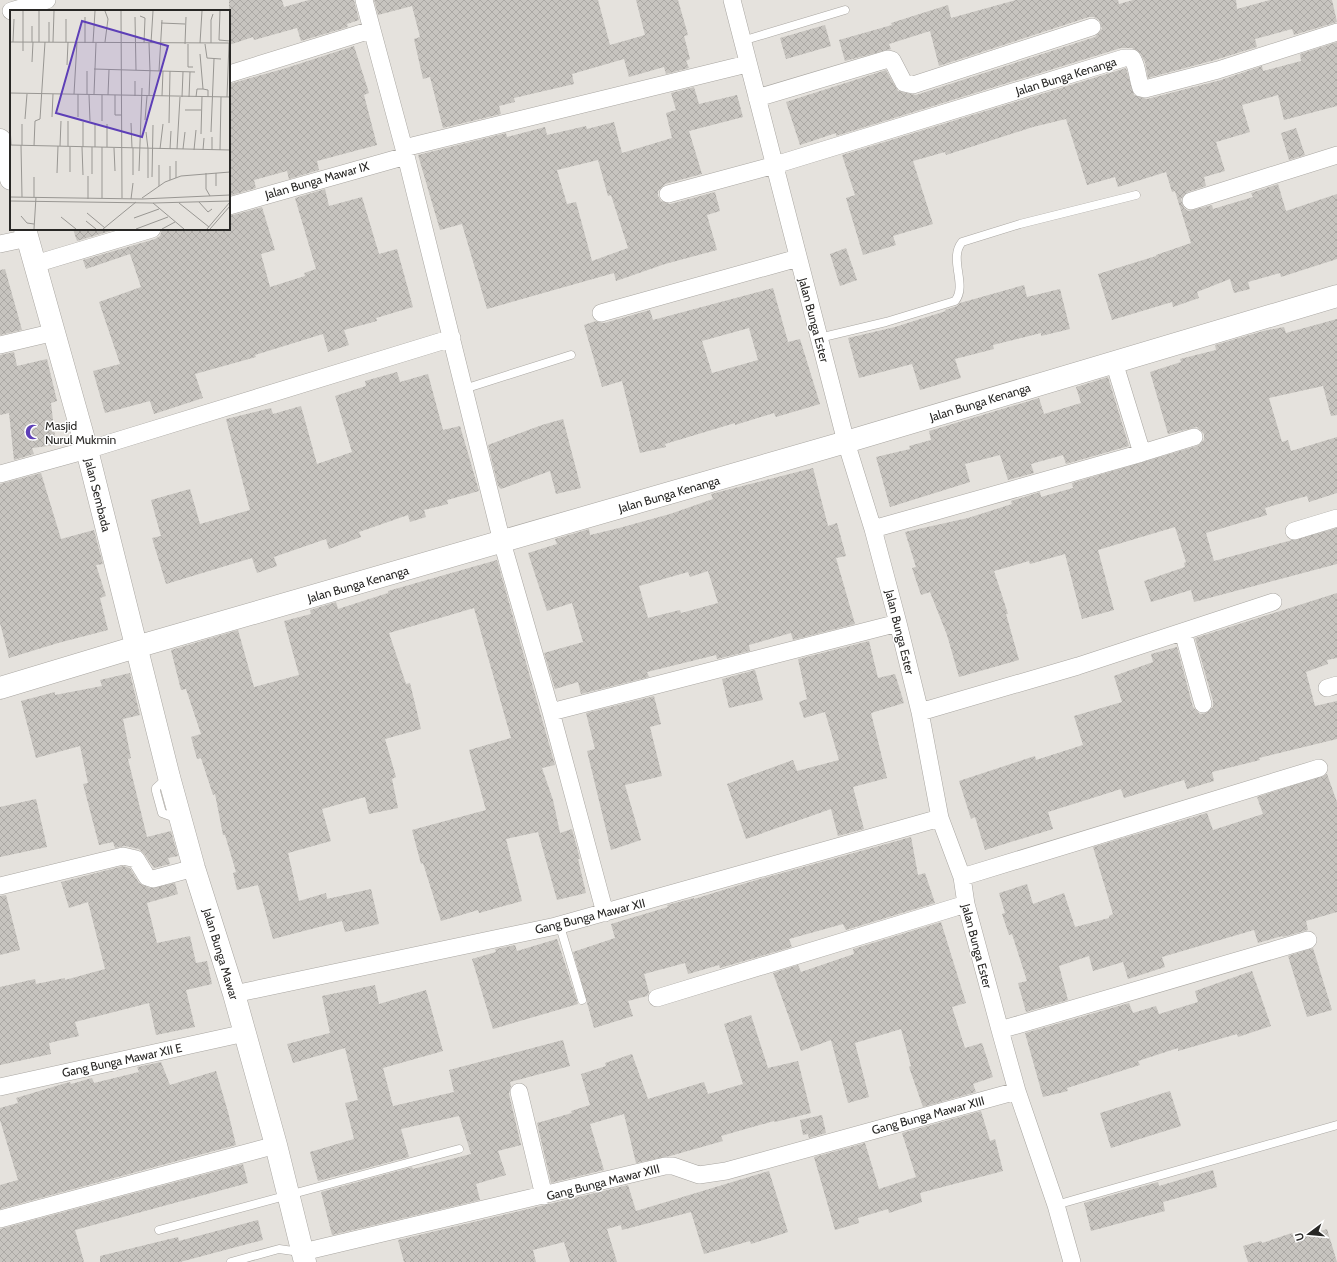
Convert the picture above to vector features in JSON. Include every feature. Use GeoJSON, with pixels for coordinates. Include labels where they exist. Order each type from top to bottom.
{"type":"FeatureCollection","features":[{"type":"Feature","properties":{"kind":"street"},"geometry":{"type":"LineString","coordinates":[[14,10],[46,0]]}},
{"type":"Feature","properties":{"kind":"street"},"geometry":{"type":"LineString","coordinates":[[364,0],[405,152],[502,542],[605,913]]}},
{"type":"Feature","properties":{"kind":"street","name":"Jalan Bunga Ester"},"geometry":{"type":"LineString","coordinates":[[732,0],[747,64],[775,165],[846,442],[873,529],[898,623],[920,712],[940,818],[962,877],[966,904],[1017,1091],[1056,1205],[1072,1262]]}},
{"type":"Feature","properties":{"kind":"street"},"geometry":{"type":"LineString","coordinates":[[0,15],[10,11]]}},
{"type":"Feature","properties":{"kind":"street"},"geometry":{"type":"LineString","coordinates":[[756,98],[888,59],[892,60],[904,83],[913,85],[1092,27]]}},
{"type":"Feature","properties":{"kind":"street"},"geometry":{"type":"LineString","coordinates":[[230,74],[371,30]]}},
{"type":"Feature","properties":{"kind":"street","name":"Jalan Bunga Kenanga"},"geometry":{"type":"LineString","coordinates":[[775,165],[1124,58],[1132,58],[1139,84],[1141,88],[1145,89],[1218,70],[1337,32]]}},
{"type":"Feature","properties":{"kind":"street","name":"Jalan Bunga Mawar IX"},"geometry":{"type":"LineString","coordinates":[[230,206],[405,152],[747,64]]}},
{"type":"Feature","properties":{"kind":"street"},"geometry":{"type":"LineString","coordinates":[[0,134],[10,132]]}},
{"type":"Feature","properties":{"kind":"street"},"geometry":{"type":"LineString","coordinates":[[0,140],[10,175]]}},
{"type":"Feature","properties":{"kind":"street"},"geometry":{"type":"LineString","coordinates":[[1191,201],[1337,155]]}},
{"type":"Feature","properties":{"kind":"street"},"geometry":{"type":"LineString","coordinates":[[668,194],[775,165]]}},
{"type":"Feature","properties":{"kind":"street"},"geometry":{"type":"LineString","coordinates":[[35,264],[149,230]]}},
{"type":"Feature","properties":{"kind":"street"},"geometry":{"type":"LineString","coordinates":[[0,244],[27,233]]}},
{"type":"Feature","properties":{"kind":"street","name":"Jalan Sembada"},"geometry":{"type":"LineString","coordinates":[[27,233],[87,450],[136,647]]}},
{"type":"Feature","properties":{"kind":"street"},"geometry":{"type":"LineString","coordinates":[[601,313],[798,258]]}},
{"type":"Feature","properties":{"kind":"street","name":"Jalan Bunga Kenanga"},"geometry":{"type":"LineString","coordinates":[[0,688],[136,647],[846,442],[1337,296]]}},
{"type":"Feature","properties":{"kind":"street"},"geometry":{"type":"LineString","coordinates":[[0,346],[55,332]]}},
{"type":"Feature","properties":{"kind":"street"},"geometry":{"type":"LineString","coordinates":[[0,474],[87,450],[452,338]]}},
{"type":"Feature","properties":{"kind":"street"},"geometry":{"type":"LineString","coordinates":[[1114,362],[1142,452]]}},
{"type":"Feature","properties":{"kind":"street"},"geometry":{"type":"LineString","coordinates":[[873,529],[1194,437]]}},
{"type":"Feature","properties":{"kind":"street"},"geometry":{"type":"LineString","coordinates":[[1294,531],[1337,518]]}},
{"type":"Feature","properties":{"kind":"street"},"geometry":{"type":"LineString","coordinates":[[920,712],[1078,666],[1273,602]]}},
{"type":"Feature","properties":{"kind":"street"},"geometry":{"type":"LineString","coordinates":[[550,712],[898,623]]}},
{"type":"Feature","properties":{"kind":"street"},"geometry":{"type":"LineString","coordinates":[[1183,632],[1202,704]]}},
{"type":"Feature","properties":{"kind":"street","name":"Jalan Bunga Mawar"},"geometry":{"type":"LineString","coordinates":[[136,647],[180,820],[234,994],[276,1145],[304,1257]]}},
{"type":"Feature","properties":{"kind":"street"},"geometry":{"type":"LineString","coordinates":[[962,877],[1319,768]]}},
{"type":"Feature","properties":{"kind":"street","name":"Gang Bunga Mawar XII"},"geometry":{"type":"LineString","coordinates":[[234,994],[556,926],[940,818]]}},
{"type":"Feature","properties":{"kind":"street"},"geometry":{"type":"LineString","coordinates":[[0,886],[123,856],[136,859],[147,877],[153,879],[194,868]]}},
{"type":"Feature","properties":{"kind":"street"},"geometry":{"type":"LineString","coordinates":[[657,998],[966,904]]}},
{"type":"Feature","properties":{"kind":"street"},"geometry":{"type":"LineString","coordinates":[[1000,1030],[1308,940]]}},
{"type":"Feature","properties":{"kind":"street","name":"Gang Bunga Mawar XII E"},"geometry":{"type":"LineString","coordinates":[[0,1087],[245,1033]]}},
{"type":"Feature","properties":{"kind":"street","name":"Gang Bunga Mawar XIII"},"geometry":{"type":"LineString","coordinates":[[304,1257],[544,1196],[589,1183],[665,1166],[673,1166],[699,1175],[726,1171],[1017,1091]]}},
{"type":"Feature","properties":{"kind":"street"},"geometry":{"type":"LineString","coordinates":[[519,1092],[544,1196]]}},
{"type":"Feature","properties":{"kind":"street"},"geometry":{"type":"LineString","coordinates":[[0,1219],[276,1145]]}},
{"type":"Feature","properties":{"kind":"lane"},"geometry":{"type":"LineString","coordinates":[[742,41],[845,10]]}},
{"type":"Feature","properties":{"kind":"lane"},"geometry":{"type":"LineString","coordinates":[[820,338],[886,322],[955,301],[958,298],[959,290],[957,254],[958,247],[962,242],[1020,224],[1136,195]]}},
{"type":"Feature","properties":{"kind":"lane"},"geometry":{"type":"LineString","coordinates":[[464,389],[571,355]]}},
{"type":"Feature","properties":{"kind":"lane"},"geometry":{"type":"LineString","coordinates":[[556,926],[562,933],[582,1000]]}},
{"type":"Feature","properties":{"kind":"lane"},"geometry":{"type":"LineString","coordinates":[[1056,1205],[1337,1124]]}},
{"type":"Feature","properties":{"kind":"lane"},"geometry":{"type":"LineString","coordinates":[[159,1230],[458,1149]]}},
{"type":"Feature","properties":{"kind":"lane"},"geometry":{"type":"LineString","coordinates":[[231,1262],[279,1249],[304,1257]]}},
{"type":"Feature","properties":{"kind":"building"},"geometry":{"type":"Polygon","coordinates":[[[229,0],[282,0],[284,7],[309,0],[354,0],[359,20],[347,24],[348,27],[301,41],[297,28],[254,40],[253,37],[230,45],[229,0]]]}},
{"type":"Feature","properties":{"kind":"building"},"geometry":{"type":"Polygon","coordinates":[[[374,0],[598,0],[610,45],[645,35],[636,0],[678,0],[688,35],[684,36],[690,59],[686,61],[689,68],[666,74],[664,67],[629,77],[624,59],[572,74],[574,84],[514,98],[515,102],[499,106],[501,114],[443,128],[430,77],[423,79],[414,39],[420,37],[412,6],[378,15],[374,0]]]}},
{"type":"Feature","properties":{"kind":"building"},"geometry":{"type":"Polygon","coordinates":[[[1016,0],[1118,0],[1119,4],[1133,0],[1236,0],[1237,9],[1270,0],[1332,0],[1337,22],[1294,35],[1292,29],[1255,39],[1257,47],[1148,78],[1145,62],[1140,53],[1132,48],[1121,48],[836,136],[836,133],[800,145],[786,102],[886,70],[898,91],[916,95],[1095,37],[1102,29],[1099,20],[1094,17],[1089,17],[939,66],[930,31],[889,44],[891,49],[845,61],[839,40],[892,25],[891,23],[948,5],[951,18],[1016,0]]]}},
{"type":"Feature","properties":{"kind":"building"},"geometry":{"type":"Polygon","coordinates":[[[825,25],[831,46],[786,59],[780,38],[825,25]]]}},
{"type":"Feature","properties":{"kind":"building"},"geometry":{"type":"Polygon","coordinates":[[[1337,42],[1337,106],[1284,120],[1278,95],[1242,105],[1250,132],[1216,142],[1225,171],[1204,177],[1206,186],[1188,192],[1181,199],[1184,208],[1188,211],[1212,205],[1213,209],[1253,197],[1251,193],[1278,184],[1286,211],[1337,194],[1337,259],[1281,277],[1280,273],[1248,282],[1250,289],[1234,293],[1230,279],[1197,292],[1199,298],[1173,307],[1172,302],[1112,320],[1098,274],[1156,256],[1191,243],[1175,191],[1172,192],[1166,172],[1118,187],[1115,177],[1087,185],[1066,119],[1033,127],[946,155],[945,152],[913,161],[933,224],[893,236],[896,245],[863,255],[846,198],[855,195],[842,155],[1126,68],[1134,95],[1147,99],[1221,80],[1262,66],[1263,71],[1301,61],[1300,54],[1337,42]]]}},
{"type":"Feature","properties":{"kind":"building"},"geometry":{"type":"Polygon","coordinates":[[[354,46],[369,93],[364,95],[377,145],[317,161],[319,170],[289,179],[287,171],[254,180],[256,188],[230,196],[230,84],[283,69],[354,46]]]}},
{"type":"Feature","properties":{"kind":"building"},"geometry":{"type":"Polygon","coordinates":[[[694,87],[699,104],[737,95],[743,117],[689,131],[702,174],[665,184],[658,191],[658,196],[661,201],[670,204],[715,192],[720,211],[707,215],[717,250],[665,264],[616,281],[614,273],[487,309],[462,224],[440,230],[418,155],[506,133],[507,137],[545,127],[547,135],[586,126],[587,129],[614,122],[622,153],[672,138],[666,113],[676,110],[671,93],[694,87]],[[598,160],[557,170],[567,204],[576,202],[592,261],[628,248],[611,195],[608,196],[598,160]]]}},
{"type":"Feature","properties":{"kind":"building"},"geometry":{"type":"Polygon","coordinates":[[[1296,128],[1305,155],[1289,160],[1281,133],[1296,128]]]}},
{"type":"Feature","properties":{"kind":"building"},"geometry":{"type":"Polygon","coordinates":[[[325,189],[329,206],[362,197],[379,254],[397,249],[413,307],[376,318],[377,321],[344,330],[349,345],[328,352],[323,334],[255,355],[256,357],[195,374],[203,398],[154,414],[150,401],[105,413],[93,371],[120,364],[99,302],[141,287],[130,254],[86,269],[83,260],[155,239],[160,236],[162,230],[230,230],[230,216],[262,207],[275,250],[261,254],[270,287],[305,276],[304,273],[316,269],[295,198],[325,189]]]}},
{"type":"Feature","properties":{"kind":"building"},"geometry":{"type":"Polygon","coordinates":[[[73,230],[114,230],[77,241],[73,230]]]}},
{"type":"Feature","properties":{"kind":"building"},"geometry":{"type":"Polygon","coordinates":[[[846,248],[857,280],[840,286],[830,254],[846,248]]]}},
{"type":"Feature","properties":{"kind":"building"},"geometry":{"type":"Polygon","coordinates":[[[5,269],[22,330],[0,335],[0,270],[5,269]]]}},
{"type":"Feature","properties":{"kind":"building"},"geometry":{"type":"Polygon","coordinates":[[[1024,285],[1027,297],[1060,289],[1070,329],[1041,336],[1041,333],[993,345],[994,349],[955,359],[961,378],[920,390],[912,364],[859,378],[848,338],[895,327],[946,311],[945,310],[957,306],[960,303],[1024,285]]]}},
{"type":"Feature","properties":{"kind":"building"},"geometry":{"type":"Polygon","coordinates":[[[773,288],[788,342],[800,339],[820,404],[776,417],[774,413],[735,425],[735,423],[665,444],[666,447],[640,453],[622,381],[602,387],[584,325],[596,321],[604,323],[650,310],[653,320],[773,288]],[[749,328],[702,341],[712,373],[758,360],[749,328]]]}},
{"type":"Feature","properties":{"kind":"building"},"geometry":{"type":"Polygon","coordinates":[[[1337,319],[1337,415],[1331,416],[1323,386],[1269,398],[1282,442],[1288,440],[1291,451],[1337,437],[1337,493],[1309,502],[1307,496],[1265,508],[1267,515],[1206,533],[1214,561],[1337,528],[1337,564],[1194,602],[1191,590],[1151,602],[1144,581],[1185,567],[1184,563],[1186,562],[1175,527],[1098,550],[1114,610],[1082,619],[1065,554],[1030,564],[1029,561],[994,571],[1008,614],[1006,614],[1019,660],[959,677],[947,635],[930,592],[921,595],[912,568],[916,567],[905,532],[968,518],[1012,504],[1011,501],[1040,492],[1041,497],[1073,488],[1072,483],[1197,446],[1204,440],[1204,434],[1197,427],[1168,434],[1150,372],[1181,362],[1180,359],[1216,350],[1215,345],[1263,331],[1284,327],[1286,333],[1337,319]]]}},
{"type":"Feature","properties":{"kind":"building"},"geometry":{"type":"Polygon","coordinates":[[[14,352],[17,366],[47,359],[57,401],[51,403],[56,445],[32,448],[34,454],[14,460],[9,413],[0,415],[0,355],[14,352]]]}},
{"type":"Feature","properties":{"kind":"building"},"geometry":{"type":"Polygon","coordinates":[[[397,372],[400,382],[428,374],[443,430],[460,426],[479,491],[447,500],[448,504],[424,510],[426,517],[410,522],[408,515],[359,532],[361,537],[329,549],[326,539],[274,557],[277,566],[257,573],[252,558],[166,584],[152,538],[161,536],[151,500],[190,489],[200,524],[250,510],[226,419],[271,408],[273,414],[301,406],[317,464],[352,452],[335,396],[366,386],[365,381],[397,372]]]}},
{"type":"Feature","properties":{"kind":"building"},"geometry":{"type":"Polygon","coordinates":[[[1108,377],[1129,446],[1066,464],[1063,455],[1031,464],[1034,473],[1008,480],[1000,455],[965,464],[970,482],[890,507],[876,457],[910,449],[909,446],[931,440],[929,431],[1039,398],[1044,414],[1081,403],[1076,387],[1108,377]]]}},
{"type":"Feature","properties":{"kind":"building"},"geometry":{"type":"Polygon","coordinates":[[[563,419],[581,488],[556,494],[550,471],[501,489],[498,486],[488,445],[542,425],[563,419]]]}},
{"type":"Feature","properties":{"kind":"building"},"geometry":{"type":"Polygon","coordinates":[[[813,468],[828,526],[837,523],[846,556],[836,558],[855,624],[793,640],[791,633],[749,645],[750,651],[717,659],[716,655],[647,672],[649,677],[581,694],[578,682],[555,689],[544,653],[583,642],[572,603],[547,611],[528,553],[557,544],[555,539],[589,529],[590,535],[670,514],[713,499],[711,494],[813,468]],[[708,571],[690,577],[688,572],[639,586],[648,618],[680,610],[681,613],[718,603],[708,571]]]}},
{"type":"Feature","properties":{"kind":"building"},"geometry":{"type":"Polygon","coordinates":[[[41,473],[61,539],[94,530],[103,564],[96,565],[106,596],[100,598],[108,630],[9,658],[0,623],[0,484],[41,473]]]}},
{"type":"Feature","properties":{"kind":"building"},"geometry":{"type":"Polygon","coordinates":[[[497,560],[555,765],[542,768],[553,800],[560,833],[572,829],[580,859],[578,859],[586,893],[557,900],[538,832],[506,839],[522,901],[479,913],[478,910],[441,921],[423,863],[421,864],[412,830],[486,810],[469,750],[511,738],[474,608],[389,633],[406,684],[410,683],[421,729],[385,739],[396,777],[392,779],[398,808],[369,814],[365,797],[322,809],[331,841],[288,853],[299,901],[326,893],[327,899],[371,889],[379,924],[345,932],[342,921],[273,939],[258,885],[237,890],[233,873],[236,872],[225,835],[223,835],[215,794],[213,795],[201,758],[197,759],[191,737],[201,734],[186,689],[181,690],[171,650],[238,630],[254,687],[299,675],[284,621],[311,614],[310,610],[336,602],[338,609],[388,593],[388,591],[497,560]]]}},
{"type":"Feature","properties":{"kind":"building"},"geometry":{"type":"Polygon","coordinates":[[[1337,593],[1337,658],[1327,660],[1328,664],[1306,672],[1315,706],[1337,701],[1337,739],[1259,758],[1260,760],[1212,772],[1214,781],[1187,789],[1184,780],[1124,798],[1121,789],[1048,812],[1053,829],[985,850],[975,817],[971,819],[959,781],[1035,756],[1036,760],[1083,745],[1074,716],[1122,702],[1114,676],[1153,662],[1151,654],[1177,647],[1193,707],[1200,714],[1206,713],[1213,707],[1213,701],[1195,638],[1337,593]]]}},
{"type":"Feature","properties":{"kind":"building"},"geometry":{"type":"Polygon","coordinates":[[[869,641],[878,678],[895,674],[904,703],[871,713],[887,778],[853,787],[864,829],[838,836],[831,809],[746,839],[727,784],[793,760],[797,771],[839,760],[825,712],[804,718],[799,702],[807,699],[798,659],[869,641]]]}},
{"type":"Feature","properties":{"kind":"building"},"geometry":{"type":"Polygon","coordinates":[[[755,670],[763,700],[729,708],[722,679],[755,670]]]}},
{"type":"Feature","properties":{"kind":"building"},"geometry":{"type":"Polygon","coordinates":[[[130,673],[140,715],[123,719],[131,758],[128,759],[147,837],[171,831],[178,856],[168,858],[170,864],[154,868],[139,849],[125,846],[115,848],[113,842],[99,845],[83,784],[88,783],[80,746],[36,758],[21,701],[55,692],[55,695],[102,686],[100,680],[130,673]]]}},
{"type":"Feature","properties":{"kind":"building"},"geometry":{"type":"Polygon","coordinates":[[[654,696],[661,724],[650,727],[662,776],[625,785],[641,840],[611,850],[587,751],[595,749],[586,713],[654,696]]]}},
{"type":"Feature","properties":{"kind":"building"},"geometry":{"type":"Polygon","coordinates":[[[1327,774],[1337,802],[1337,912],[1306,921],[1308,930],[1283,937],[1282,936],[1258,943],[1254,930],[1162,957],[1165,967],[1128,979],[1123,962],[1093,971],[1089,956],[1059,966],[1068,1000],[1026,1012],[1018,983],[1027,981],[1012,934],[1009,935],[1002,914],[1005,913],[999,893],[1027,884],[1033,904],[1064,893],[1075,927],[1109,918],[1109,916],[1113,914],[1093,847],[1207,813],[1213,830],[1263,814],[1257,797],[1327,774]]]}},
{"type":"Feature","properties":{"kind":"building"},"geometry":{"type":"Polygon","coordinates":[[[36,799],[47,847],[0,857],[0,807],[36,799]]]}},
{"type":"Feature","properties":{"kind":"building"},"geometry":{"type":"Polygon","coordinates":[[[911,837],[918,875],[925,873],[935,903],[846,930],[843,924],[789,939],[792,947],[720,968],[719,965],[688,974],[685,963],[644,974],[649,992],[647,996],[628,1001],[633,1016],[594,1028],[573,952],[615,938],[611,924],[668,907],[667,905],[694,899],[911,837]]]}},
{"type":"Feature","properties":{"kind":"building"},"geometry":{"type":"Polygon","coordinates":[[[123,866],[130,868],[139,883],[150,888],[175,883],[178,894],[147,903],[157,943],[190,936],[196,963],[207,961],[212,984],[186,990],[195,1027],[156,1035],[149,1003],[75,1022],[79,1036],[49,1043],[51,1054],[0,1065],[0,987],[35,979],[36,984],[65,978],[65,980],[105,969],[88,902],[69,908],[61,882],[123,866]]]}},
{"type":"Feature","properties":{"kind":"building"},"geometry":{"type":"Polygon","coordinates":[[[6,895],[20,950],[0,955],[0,896],[6,895]]]}},
{"type":"Feature","properties":{"kind":"building"},"geometry":{"type":"Polygon","coordinates":[[[941,922],[966,1003],[952,1007],[965,1048],[982,1043],[993,1077],[973,1084],[976,1092],[923,1107],[909,1067],[911,1066],[901,1029],[855,1043],[869,1097],[848,1103],[831,1040],[801,1051],[773,973],[798,965],[801,972],[854,954],[853,949],[941,922]]]}},
{"type":"Feature","properties":{"kind":"building"},"geometry":{"type":"Polygon","coordinates":[[[557,939],[578,1004],[493,1029],[472,959],[496,952],[495,949],[515,945],[517,951],[557,939]]]}},
{"type":"Feature","properties":{"kind":"building"},"geometry":{"type":"Polygon","coordinates":[[[1313,948],[1332,1010],[1307,1017],[1288,956],[1313,948]]]}},
{"type":"Feature","properties":{"kind":"building"},"geometry":{"type":"Polygon","coordinates":[[[1252,971],[1271,1026],[1238,1037],[1237,1034],[1178,1051],[1178,1048],[1138,1061],[1140,1065],[1067,1088],[1068,1091],[1043,1097],[1025,1033],[1129,1003],[1133,1013],[1156,1006],[1159,1014],[1198,1002],[1195,991],[1252,971]]]}},
{"type":"Feature","properties":{"kind":"building"},"geometry":{"type":"Polygon","coordinates":[[[375,985],[379,1004],[426,990],[443,1051],[383,1068],[393,1106],[454,1092],[449,1070],[563,1040],[570,1066],[510,1082],[511,1086],[509,1094],[521,1145],[498,1151],[506,1175],[476,1184],[480,1200],[332,1235],[321,1192],[412,1167],[413,1169],[471,1154],[459,1116],[401,1129],[409,1157],[318,1181],[310,1152],[354,1139],[345,1103],[358,1100],[345,1048],[293,1063],[287,1044],[330,1033],[322,996],[375,985]]]}},
{"type":"Feature","properties":{"kind":"building"},"geometry":{"type":"Polygon","coordinates":[[[751,1015],[768,1068],[798,1061],[811,1113],[774,1121],[721,1136],[723,1141],[670,1156],[636,1163],[624,1114],[590,1124],[604,1170],[551,1183],[537,1123],[572,1113],[571,1111],[590,1105],[581,1074],[606,1066],[605,1063],[632,1054],[648,1099],[704,1082],[708,1094],[743,1084],[724,1024],[751,1015]]]}},
{"type":"Feature","properties":{"kind":"building"},"geometry":{"type":"Polygon","coordinates":[[[161,1062],[170,1085],[216,1071],[236,1145],[0,1209],[0,1185],[18,1180],[0,1120],[0,1108],[18,1103],[16,1098],[66,1083],[70,1082],[71,1084],[92,1078],[94,1083],[139,1072],[137,1067],[161,1062]]]}},
{"type":"Feature","properties":{"kind":"building"},"geometry":{"type":"Polygon","coordinates":[[[1170,1091],[1181,1126],[1111,1148],[1100,1113],[1170,1091]]]}},
{"type":"Feature","properties":{"kind":"building"},"geometry":{"type":"Polygon","coordinates":[[[981,1111],[990,1141],[995,1139],[1003,1171],[920,1193],[922,1202],[889,1213],[888,1209],[858,1218],[859,1223],[835,1230],[814,1157],[865,1143],[879,1189],[916,1177],[902,1133],[981,1111]]]}},
{"type":"Feature","properties":{"kind":"building"},"geometry":{"type":"Polygon","coordinates":[[[822,1115],[826,1133],[809,1138],[808,1134],[803,1135],[800,1120],[822,1115]]]}},
{"type":"Feature","properties":{"kind":"building"},"geometry":{"type":"Polygon","coordinates":[[[243,1164],[248,1183],[75,1230],[84,1262],[0,1262],[0,1229],[243,1164]]]}},
{"type":"Feature","properties":{"kind":"building"},"geometry":{"type":"Polygon","coordinates":[[[1213,1170],[1217,1187],[1163,1202],[1165,1211],[1091,1231],[1084,1203],[1158,1182],[1159,1186],[1213,1170]]]}},
{"type":"Feature","properties":{"kind":"building"},"geometry":{"type":"Polygon","coordinates":[[[769,1171],[788,1232],[751,1244],[750,1241],[704,1254],[691,1212],[622,1230],[621,1225],[607,1229],[617,1262],[570,1262],[564,1242],[533,1250],[536,1262],[404,1262],[398,1240],[628,1185],[636,1211],[769,1171]]]}},
{"type":"Feature","properties":{"kind":"building"},"geometry":{"type":"Polygon","coordinates":[[[258,1220],[263,1240],[180,1262],[100,1262],[100,1256],[178,1237],[179,1241],[258,1220]]]}},
{"type":"Feature","properties":{"kind":"building"},"geometry":{"type":"Polygon","coordinates":[[[1327,1229],[1337,1262],[1248,1262],[1243,1246],[1261,1241],[1262,1243],[1292,1233],[1294,1239],[1327,1229]]]}},
{"type":"Feature","properties":{"kind":"place","name":"Masjid Nurul Mukmin"},"geometry":{"type":"Point","coordinates":[33,432]}}]}
